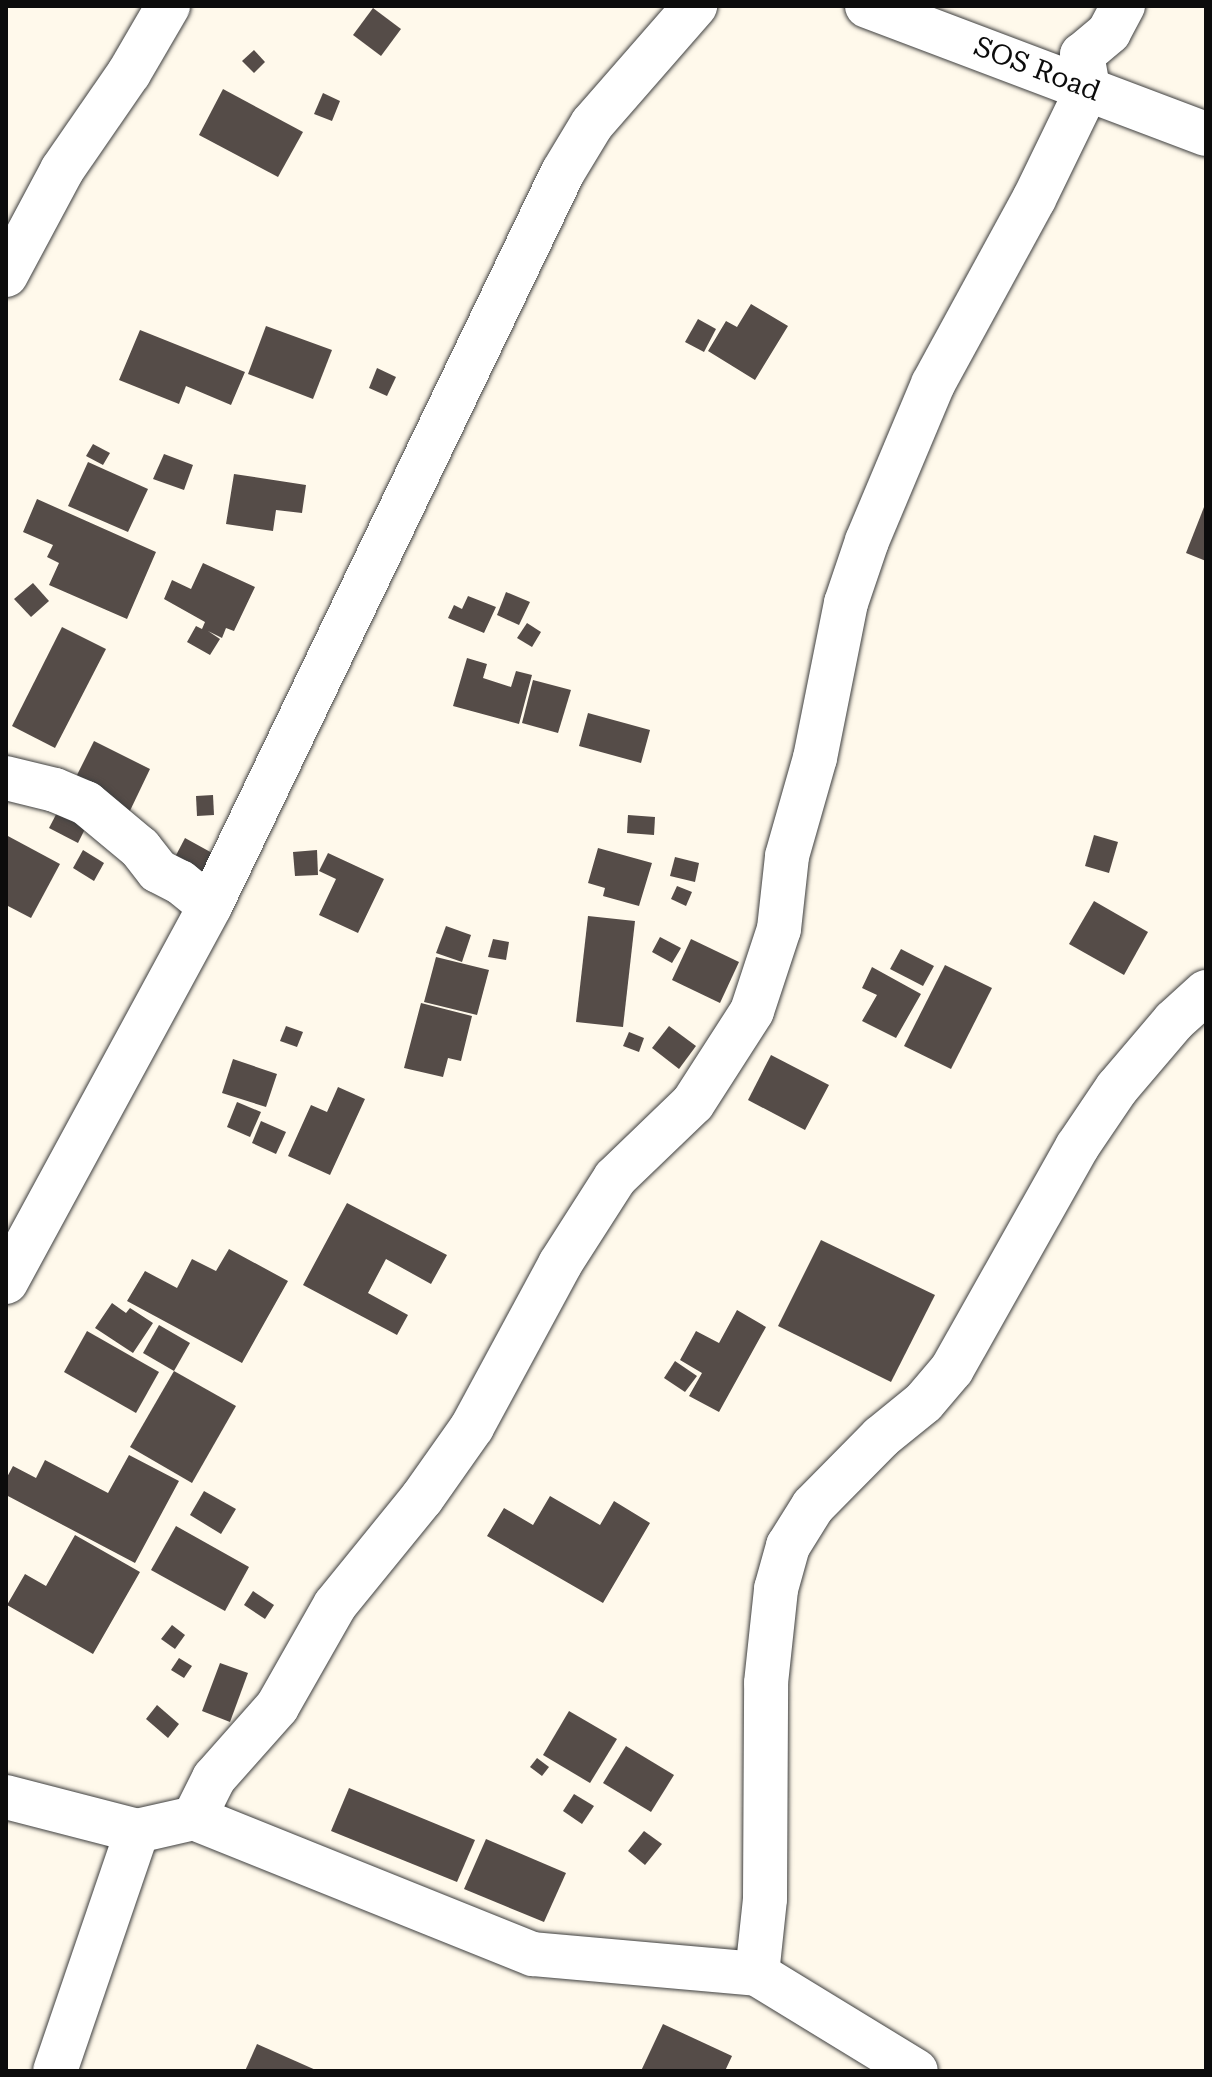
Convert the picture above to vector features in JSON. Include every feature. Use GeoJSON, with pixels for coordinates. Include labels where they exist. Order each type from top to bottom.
{"type":"FeatureCollection","features":[{"type":"Feature","properties":{"kind":"street"},"geometry":{"type":"LineString","coordinates":[[6,275],[62,170],[136,62],[168,6]]}},
{"type":"Feature","properties":{"kind":"street"},"geometry":{"type":"LineString","coordinates":[[6,1282],[210,906],[563,172],[592,124],[695,6]]}},
{"type":"Feature","properties":{"kind":"street","name":"SOS Road"},"geometry":{"type":"LineString","coordinates":[[867,6],[1206,134]]}},
{"type":"Feature","properties":{"kind":"street"},"geometry":{"type":"LineString","coordinates":[[194,1818],[214,1778],[277,1707],[335,1605],[422,1498],[472,1427],[560,1264],[615,1178],[693,1103],[752,1011],[779,929],[787,856],[815,758],[846,603],[867,541],[933,384],[1034,199],[1088,88],[1082,55],[1109,32],[1123,6]]}},
{"type":"Feature","properties":{"kind":"street"},"geometry":{"type":"LineString","coordinates":[[6,778],[55,790],[86,803],[140,848],[158,871],[180,882],[210,906]]}},
{"type":"Feature","properties":{"kind":"street"},"geometry":{"type":"LineString","coordinates":[[757,1974],[766,1854],[766,1683],[776,1589],[788,1546],[813,1506],[881,1437],[924,1402],[952,1369],[1077,1147],[1117,1088],[1174,1021],[1206,992]]}},
{"type":"Feature","properties":{"kind":"street"},"geometry":{"type":"LineString","coordinates":[[6,1797],[137,1831],[194,1818],[533,1954],[757,1974],[911,2070]]}},
{"type":"Feature","properties":{"kind":"street"},"geometry":{"type":"LineString","coordinates":[[55,2071],[137,1831]]}},
{"type":"Feature","properties":{"kind":"building"},"geometry":{"type":"Polygon","coordinates":[[[373,8],[401,29],[381,56],[353,35],[373,8]]]}},
{"type":"Feature","properties":{"kind":"building"},"geometry":{"type":"Polygon","coordinates":[[[254,50],[265,62],[254,73],[242,61],[254,50]]]}},
{"type":"Feature","properties":{"kind":"building"},"geometry":{"type":"Polygon","coordinates":[[[223,89],[303,132],[278,177],[199,135],[223,89]]]}},
{"type":"Feature","properties":{"kind":"building"},"geometry":{"type":"Polygon","coordinates":[[[323,93],[340,101],[332,121],[314,114],[323,93]]]}},
{"type":"Feature","properties":{"kind":"building"},"geometry":{"type":"Polygon","coordinates":[[[751,304],[788,326],[755,380],[708,351],[726,321],[737,327],[751,304]]]}},
{"type":"Feature","properties":{"kind":"building"},"geometry":{"type":"Polygon","coordinates":[[[698,319],[716,329],[704,352],[685,342],[698,319]]]}},
{"type":"Feature","properties":{"kind":"building"},"geometry":{"type":"Polygon","coordinates":[[[266,326],[332,350],[313,399],[248,374],[266,326]]]}},
{"type":"Feature","properties":{"kind":"building"},"geometry":{"type":"Polygon","coordinates":[[[140,330],[245,372],[231,405],[186,386],[179,404],[119,380],[140,330]]]}},
{"type":"Feature","properties":{"kind":"building"},"geometry":{"type":"Polygon","coordinates":[[[377,368],[396,377],[387,396],[369,388],[377,368]]]}},
{"type":"Feature","properties":{"kind":"building"},"geometry":{"type":"Polygon","coordinates":[[[93,444],[110,453],[103,465],[86,456],[93,444]]]}},
{"type":"Feature","properties":{"kind":"building"},"geometry":{"type":"Polygon","coordinates":[[[164,454],[193,465],[184,490],[153,479],[164,454]]]}},
{"type":"Feature","properties":{"kind":"building"},"geometry":{"type":"Polygon","coordinates":[[[88,462],[148,489],[128,532],[68,506],[88,462]]]}},
{"type":"Feature","properties":{"kind":"building"},"geometry":{"type":"Polygon","coordinates":[[[234,474],[306,485],[302,513],[276,510],[273,531],[226,524],[234,474]]]}},
{"type":"Feature","properties":{"kind":"building"},"geometry":{"type":"Polygon","coordinates":[[[37,499],[156,552],[127,619],[49,585],[59,563],[47,557],[53,545],[23,532],[37,499]]]}},
{"type":"Feature","properties":{"kind":"building"},"geometry":{"type":"Polygon","coordinates":[[[1206,502],[1206,561],[1186,553],[1206,502]]]}},
{"type":"Feature","properties":{"kind":"building"},"geometry":{"type":"Polygon","coordinates":[[[203,563],[255,587],[234,631],[226,628],[222,638],[208,631],[220,639],[210,655],[187,642],[196,626],[202,629],[205,622],[164,599],[172,580],[191,589],[203,563]]]}},
{"type":"Feature","properties":{"kind":"building"},"geometry":{"type":"Polygon","coordinates":[[[33,583],[49,601],[31,617],[14,599],[33,583]]]}},
{"type":"Feature","properties":{"kind":"building"},"geometry":{"type":"Polygon","coordinates":[[[506,592],[530,602],[519,625],[497,615],[506,592]]]}},
{"type":"Feature","properties":{"kind":"building"},"geometry":{"type":"Polygon","coordinates":[[[468,596],[496,607],[484,633],[448,618],[454,605],[462,609],[468,596]]]}},
{"type":"Feature","properties":{"kind":"building"},"geometry":{"type":"Polygon","coordinates":[[[527,623],[541,632],[532,647],[517,638],[527,623]]]}},
{"type":"Feature","properties":{"kind":"building"},"geometry":{"type":"Polygon","coordinates":[[[62,627],[106,649],[55,748],[12,726],[62,627]]]}},
{"type":"Feature","properties":{"kind":"building"},"geometry":{"type":"Polygon","coordinates":[[[467,658],[487,664],[483,678],[511,687],[516,671],[532,675],[519,724],[453,706],[467,658]]]}},
{"type":"Feature","properties":{"kind":"building"},"geometry":{"type":"Polygon","coordinates":[[[533,680],[571,690],[558,733],[522,723],[533,680]]]}},
{"type":"Feature","properties":{"kind":"building"},"geometry":{"type":"Polygon","coordinates":[[[588,713],[650,730],[641,763],[579,746],[588,713]]]}},
{"type":"Feature","properties":{"kind":"building"},"geometry":{"type":"Polygon","coordinates":[[[94,741],[150,769],[127,817],[70,789],[94,741]]]}},
{"type":"Feature","properties":{"kind":"building"},"geometry":{"type":"Polygon","coordinates":[[[213,795],[214,815],[197,816],[196,796],[213,795]]]}},
{"type":"Feature","properties":{"kind":"building"},"geometry":{"type":"Polygon","coordinates":[[[62,803],[91,817],[78,843],[49,828],[62,803]]]}},
{"type":"Feature","properties":{"kind":"building"},"geometry":{"type":"Polygon","coordinates":[[[628,815],[655,817],[654,835],[627,833],[628,815]]]}},
{"type":"Feature","properties":{"kind":"building"},"geometry":{"type":"Polygon","coordinates":[[[6,835],[60,864],[31,918],[6,905],[6,835]]]}},
{"type":"Feature","properties":{"kind":"building"},"geometry":{"type":"Polygon","coordinates":[[[1094,835],[1118,842],[1109,873],[1085,866],[1094,835]]]}},
{"type":"Feature","properties":{"kind":"building"},"geometry":{"type":"Polygon","coordinates":[[[185,838],[214,854],[202,876],[173,861],[185,838]]]}},
{"type":"Feature","properties":{"kind":"building"},"geometry":{"type":"Polygon","coordinates":[[[598,848],[652,863],[639,906],[603,896],[605,888],[588,883],[598,848]]]}},
{"type":"Feature","properties":{"kind":"building"},"geometry":{"type":"Polygon","coordinates":[[[83,850],[104,863],[94,881],[73,868],[83,850]]]}},
{"type":"Feature","properties":{"kind":"building"},"geometry":{"type":"Polygon","coordinates":[[[317,850],[318,875],[295,876],[293,852],[317,850]]]}},
{"type":"Feature","properties":{"kind":"building"},"geometry":{"type":"Polygon","coordinates":[[[328,853],[384,879],[358,933],[319,915],[336,879],[319,871],[328,853]]]}},
{"type":"Feature","properties":{"kind":"building"},"geometry":{"type":"Polygon","coordinates":[[[675,857],[699,863],[695,882],[670,876],[675,857]]]}},
{"type":"Feature","properties":{"kind":"building"},"geometry":{"type":"Polygon","coordinates":[[[677,886],[692,892],[686,906],[671,899],[677,886]]]}},
{"type":"Feature","properties":{"kind":"building"},"geometry":{"type":"Polygon","coordinates":[[[1094,901],[1148,932],[1124,975],[1069,944],[1094,901]]]}},
{"type":"Feature","properties":{"kind":"building"},"geometry":{"type":"Polygon","coordinates":[[[588,916],[635,921],[623,1027],[576,1022],[588,916]]]}},
{"type":"Feature","properties":{"kind":"building"},"geometry":{"type":"Polygon","coordinates":[[[446,926],[471,935],[462,962],[436,953],[446,926]]]}},
{"type":"Feature","properties":{"kind":"building"},"geometry":{"type":"Polygon","coordinates":[[[660,937],[681,948],[672,963],[652,952],[660,937]]]}},
{"type":"Feature","properties":{"kind":"building"},"geometry":{"type":"Polygon","coordinates":[[[493,939],[509,942],[506,960],[488,957],[493,939]]]}},
{"type":"Feature","properties":{"kind":"building"},"geometry":{"type":"Polygon","coordinates":[[[691,939],[739,962],[720,1003],[672,980],[691,939]]]}},
{"type":"Feature","properties":{"kind":"building"},"geometry":{"type":"Polygon","coordinates":[[[901,949],[934,966],[923,986],[890,969],[901,949]]]}},
{"type":"Feature","properties":{"kind":"building"},"geometry":{"type":"Polygon","coordinates":[[[436,957],[489,970],[477,1015],[424,1002],[436,957]]]}},
{"type":"Feature","properties":{"kind":"building"},"geometry":{"type":"Polygon","coordinates":[[[945,965],[992,988],[951,1069],[904,1046],[945,965]]]}},
{"type":"Feature","properties":{"kind":"building"},"geometry":{"type":"Polygon","coordinates":[[[872,967],[921,994],[896,1038],[862,1021],[877,995],[862,988],[872,967]]]}},
{"type":"Feature","properties":{"kind":"building"},"geometry":{"type":"Polygon","coordinates":[[[421,1003],[472,1016],[461,1061],[448,1058],[443,1077],[404,1068],[421,1003]]]}},
{"type":"Feature","properties":{"kind":"building"},"geometry":{"type":"Polygon","coordinates":[[[286,1026],[303,1032],[297,1047],[280,1041],[286,1026]]]}},
{"type":"Feature","properties":{"kind":"building"},"geometry":{"type":"Polygon","coordinates":[[[669,1026],[696,1046],[679,1069],[652,1048],[669,1026]]]}},
{"type":"Feature","properties":{"kind":"building"},"geometry":{"type":"Polygon","coordinates":[[[629,1032],[644,1038],[639,1052],[623,1046],[629,1032]]]}},
{"type":"Feature","properties":{"kind":"building"},"geometry":{"type":"Polygon","coordinates":[[[771,1055],[829,1085],[805,1130],[748,1100],[771,1055]]]}},
{"type":"Feature","properties":{"kind":"building"},"geometry":{"type":"Polygon","coordinates":[[[233,1059],[277,1074],[266,1107],[222,1093],[233,1059]]]}},
{"type":"Feature","properties":{"kind":"building"},"geometry":{"type":"Polygon","coordinates":[[[338,1087],[365,1099],[330,1175],[288,1156],[311,1105],[327,1112],[338,1087]]]}},
{"type":"Feature","properties":{"kind":"building"},"geometry":{"type":"Polygon","coordinates":[[[237,1102],[261,1112],[250,1137],[227,1127],[237,1102]]]}},
{"type":"Feature","properties":{"kind":"building"},"geometry":{"type":"Polygon","coordinates":[[[261,1121],[286,1132],[276,1154],[252,1143],[261,1121]]]}},
{"type":"Feature","properties":{"kind":"building"},"geometry":{"type":"Polygon","coordinates":[[[347,1203],[447,1255],[431,1284],[386,1259],[368,1293],[408,1315],[397,1335],[303,1285],[347,1203]]]}},
{"type":"Feature","properties":{"kind":"building"},"geometry":{"type":"Polygon","coordinates":[[[821,1240],[935,1295],[891,1382],[778,1326],[821,1240]]]}},
{"type":"Feature","properties":{"kind":"building"},"geometry":{"type":"Polygon","coordinates":[[[229,1249],[288,1281],[242,1363],[127,1301],[145,1271],[177,1288],[192,1259],[216,1271],[229,1249]]]}},
{"type":"Feature","properties":{"kind":"building"},"geometry":{"type":"Polygon","coordinates":[[[112,1303],[126,1313],[130,1308],[153,1323],[133,1353],[95,1328],[112,1303]]]}},
{"type":"Feature","properties":{"kind":"building"},"geometry":{"type":"Polygon","coordinates":[[[737,1310],[766,1327],[719,1412],[689,1396],[702,1373],[680,1360],[696,1331],[719,1343],[737,1310]]]}},
{"type":"Feature","properties":{"kind":"building"},"geometry":{"type":"Polygon","coordinates":[[[159,1325],[190,1343],[174,1371],[143,1353],[159,1325]]]}},
{"type":"Feature","properties":{"kind":"building"},"geometry":{"type":"Polygon","coordinates":[[[87,1331],[159,1372],[136,1413],[64,1372],[87,1331]]]}},
{"type":"Feature","properties":{"kind":"building"},"geometry":{"type":"Polygon","coordinates":[[[675,1361],[697,1376],[685,1392],[664,1378],[675,1361]]]}},
{"type":"Feature","properties":{"kind":"building"},"geometry":{"type":"Polygon","coordinates":[[[174,1371],[236,1406],[192,1483],[130,1447],[174,1371]]]}},
{"type":"Feature","properties":{"kind":"building"},"geometry":{"type":"Polygon","coordinates":[[[129,1455],[179,1481],[135,1563],[6,1495],[6,1479],[13,1466],[36,1478],[45,1460],[108,1493],[129,1455]]]}},
{"type":"Feature","properties":{"kind":"building"},"geometry":{"type":"Polygon","coordinates":[[[204,1491],[236,1509],[221,1534],[190,1515],[204,1491]]]}},
{"type":"Feature","properties":{"kind":"building"},"geometry":{"type":"Polygon","coordinates":[[[550,1496],[600,1525],[614,1501],[650,1523],[603,1603],[487,1536],[504,1508],[533,1525],[550,1496]]]}},
{"type":"Feature","properties":{"kind":"building"},"geometry":{"type":"Polygon","coordinates":[[[176,1526],[249,1567],[225,1611],[151,1570],[176,1526]]]}},
{"type":"Feature","properties":{"kind":"building"},"geometry":{"type":"Polygon","coordinates":[[[75,1535],[140,1572],[93,1654],[7,1605],[25,1574],[46,1586],[75,1535]]]}},
{"type":"Feature","properties":{"kind":"building"},"geometry":{"type":"Polygon","coordinates":[[[253,1591],[274,1605],[265,1619],[244,1605],[253,1591]]]}},
{"type":"Feature","properties":{"kind":"building"},"geometry":{"type":"Polygon","coordinates":[[[172,1625],[185,1635],[175,1649],[161,1639],[172,1625]]]}},
{"type":"Feature","properties":{"kind":"building"},"geometry":{"type":"Polygon","coordinates":[[[179,1658],[192,1666],[184,1678],[171,1670],[179,1658]]]}},
{"type":"Feature","properties":{"kind":"building"},"geometry":{"type":"Polygon","coordinates":[[[220,1663],[248,1673],[230,1722],[202,1711],[220,1663]]]}},
{"type":"Feature","properties":{"kind":"building"},"geometry":{"type":"Polygon","coordinates":[[[157,1705],[179,1724],[168,1738],[146,1719],[157,1705]]]}},
{"type":"Feature","properties":{"kind":"building"},"geometry":{"type":"Polygon","coordinates":[[[569,1711],[617,1739],[590,1783],[543,1755],[569,1711]]]}},
{"type":"Feature","properties":{"kind":"building"},"geometry":{"type":"Polygon","coordinates":[[[626,1746],[674,1775],[651,1812],[603,1783],[626,1746]]]}},
{"type":"Feature","properties":{"kind":"building"},"geometry":{"type":"Polygon","coordinates":[[[537,1758],[549,1767],[542,1776],[530,1767],[537,1758]]]}},
{"type":"Feature","properties":{"kind":"building"},"geometry":{"type":"Polygon","coordinates":[[[349,1788],[475,1840],[457,1882],[331,1831],[349,1788]]]}},
{"type":"Feature","properties":{"kind":"building"},"geometry":{"type":"Polygon","coordinates":[[[574,1794],[594,1806],[582,1824],[563,1811],[574,1794]]]}},
{"type":"Feature","properties":{"kind":"building"},"geometry":{"type":"Polygon","coordinates":[[[644,1831],[662,1844],[645,1865],[628,1851],[644,1831]]]}},
{"type":"Feature","properties":{"kind":"building"},"geometry":{"type":"Polygon","coordinates":[[[486,1839],[566,1873],[544,1922],[464,1889],[486,1839]]]}},
{"type":"Feature","properties":{"kind":"building"},"geometry":{"type":"Polygon","coordinates":[[[663,2024],[732,2056],[725,2071],[641,2071],[663,2024]]]}},
{"type":"Feature","properties":{"kind":"building"},"geometry":{"type":"Polygon","coordinates":[[[257,2044],[318,2071],[245,2071],[257,2044]]]}}]}
